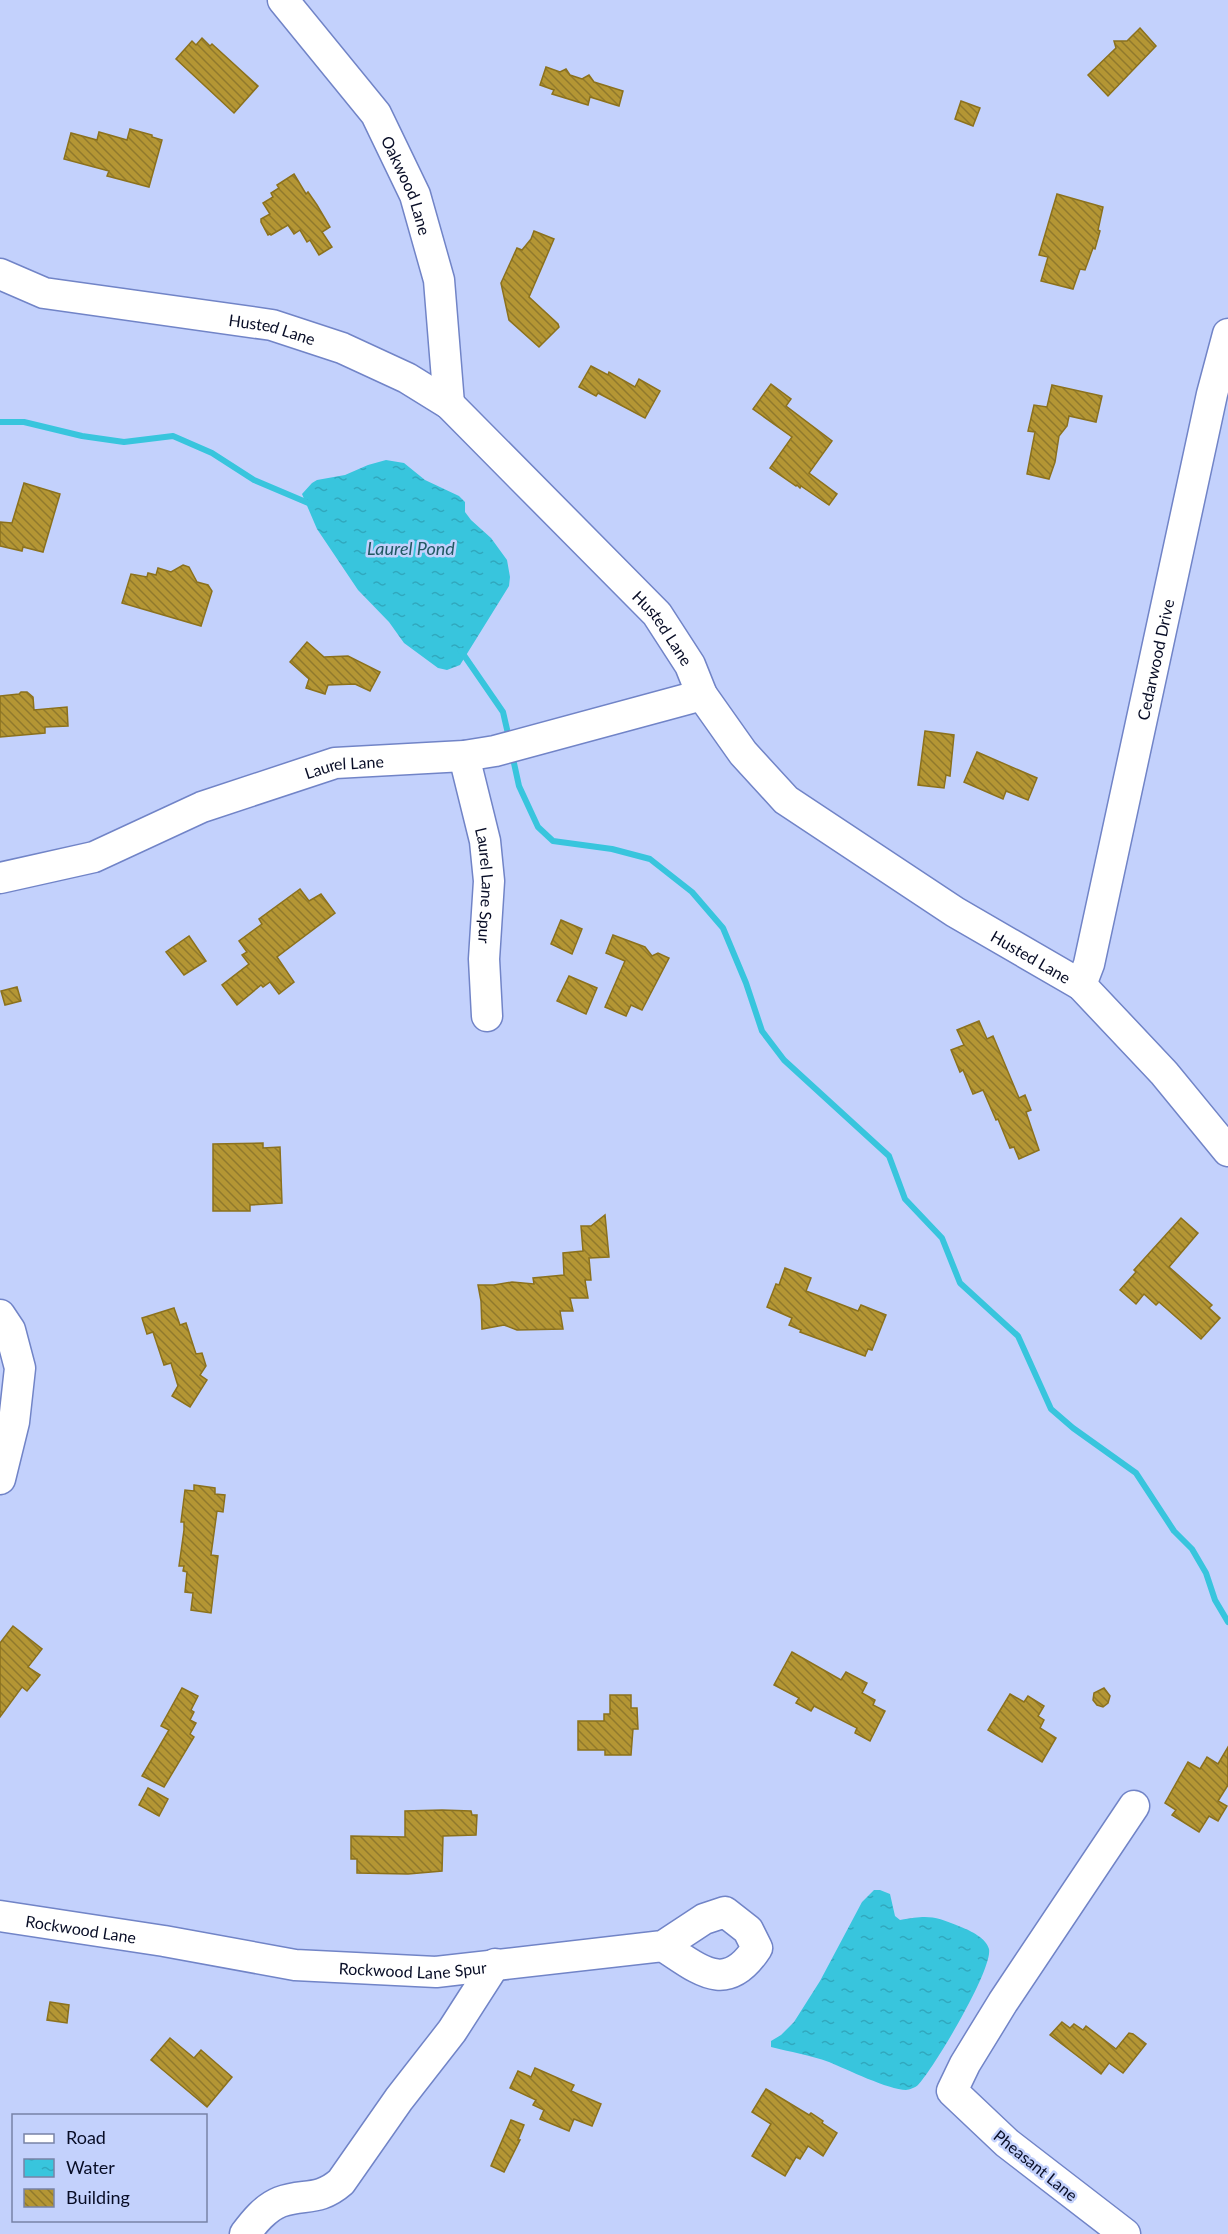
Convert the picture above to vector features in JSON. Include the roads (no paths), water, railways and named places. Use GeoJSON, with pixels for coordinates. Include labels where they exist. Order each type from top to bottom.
{"type":"FeatureCollection","features":[{"type":"Feature","properties":{"kind":"street","name":"Oakwood Lane"},"geometry":{"type":"LineString","coordinates":[[283,0],[376,114],[415,195],[439,280],[449,404]]}},
{"type":"Feature","properties":{"kind":"street","name":"Husted Lane"},"geometry":{"type":"LineString","coordinates":[[0,274],[44,293],[272,325],[342,348],[407,378],[449,404],[657,614],[690,665],[702,695],[742,753],[786,800],[956,912],[1081,985],[1164,1074],[1228,1151]]}},
{"type":"Feature","properties":{"kind":"street","name":"Cedarwood Drive"},"geometry":{"type":"LineString","coordinates":[[1081,985],[1089,964],[1220,395],[1228,334]]}},
{"type":"Feature","properties":{"kind":"street","name":"Laurel Lane"},"geometry":{"type":"LineString","coordinates":[[0,878],[94,857],[202,807],[334,763],[464,756],[495,751],[702,695]]}},
{"type":"Feature","properties":{"kind":"street","name":"Laurel Lane Spur"},"geometry":{"type":"LineString","coordinates":[[464,756],[485,841],[489,881],[484,959],[487,1016]]}},
{"type":"Feature","properties":{"kind":"street"},"geometry":{"type":"LineString","coordinates":[[0,1315],[10,1330],[20,1368],[14,1422],[0,1479]]}},
{"type":"Feature","properties":{"kind":"street","name":"Pheasant Lane"},"geometry":{"type":"LineString","coordinates":[[1125,2234],[1006,2143],[952,2091],[965,2064],[1004,2002],[1134,1806]]}},
{"type":"Feature","properties":{"kind":"street","name":"Rockwood Lane"},"geometry":{"type":"LineString","coordinates":[[0,1916],[164,1941]]}},
{"type":"Feature","properties":{"kind":"street","name":"Rockwood Lane Spur"},"geometry":{"type":"LineString","coordinates":[[164,1941],[295,1965],[436,1972],[663,1946]]}},
{"type":"Feature","properties":{"kind":"street"},"geometry":{"type":"LineString","coordinates":[[245,2234],[256,2220],[280,2202],[330,2191],[341,2182],[399,2099],[452,2031],[495,1964]]}},
{"type":"Feature","properties":{"kind":"water","name":"Laurel Pond"},"geometry":{"type":"Polygon","coordinates":[[[386,460],[404,463],[425,480],[459,496],[465,502],[465,512],[471,520],[491,538],[507,560],[509,586],[460,665],[447,670],[438,668],[404,643],[389,622],[358,590],[317,529],[302,494],[317,480],[345,475],[386,460]]]}},
{"type":"Feature","properties":{"kind":"water"},"geometry":{"type":"Polygon","coordinates":[[[874,1890],[890,1894],[895,1916],[900,1920],[925,1917],[944,1921],[978,1935],[989,1949],[982,1976],[949,2040],[918,2085],[907,2090],[879,2083],[807,2055],[771,2047],[771,2041],[794,2022],[820,1981],[862,1902],[874,1890]]]}},
{"type":"Feature","properties":{"kind":"waterway"},"geometry":{"type":"LineString","coordinates":[[0,422],[24,422],[82,436],[124,442],[173,436],[212,453],[254,480],[313,505]]}},
{"type":"Feature","properties":{"kind":"waterway"},"geometry":{"type":"LineString","coordinates":[[461,651],[503,712],[509,738]]}},
{"type":"Feature","properties":{"kind":"waterway"},"geometry":{"type":"LineString","coordinates":[[512,754],[519,786],[538,827],[553,841],[612,849],[650,859],[692,892],[723,928],[746,983],[762,1031],[784,1060],[889,1156],[905,1199],[942,1238],[960,1283],[1018,1336],[1051,1409],[1073,1428],[1136,1473],[1174,1531],[1192,1549],[1206,1573],[1215,1600],[1228,1622]]}}]}
